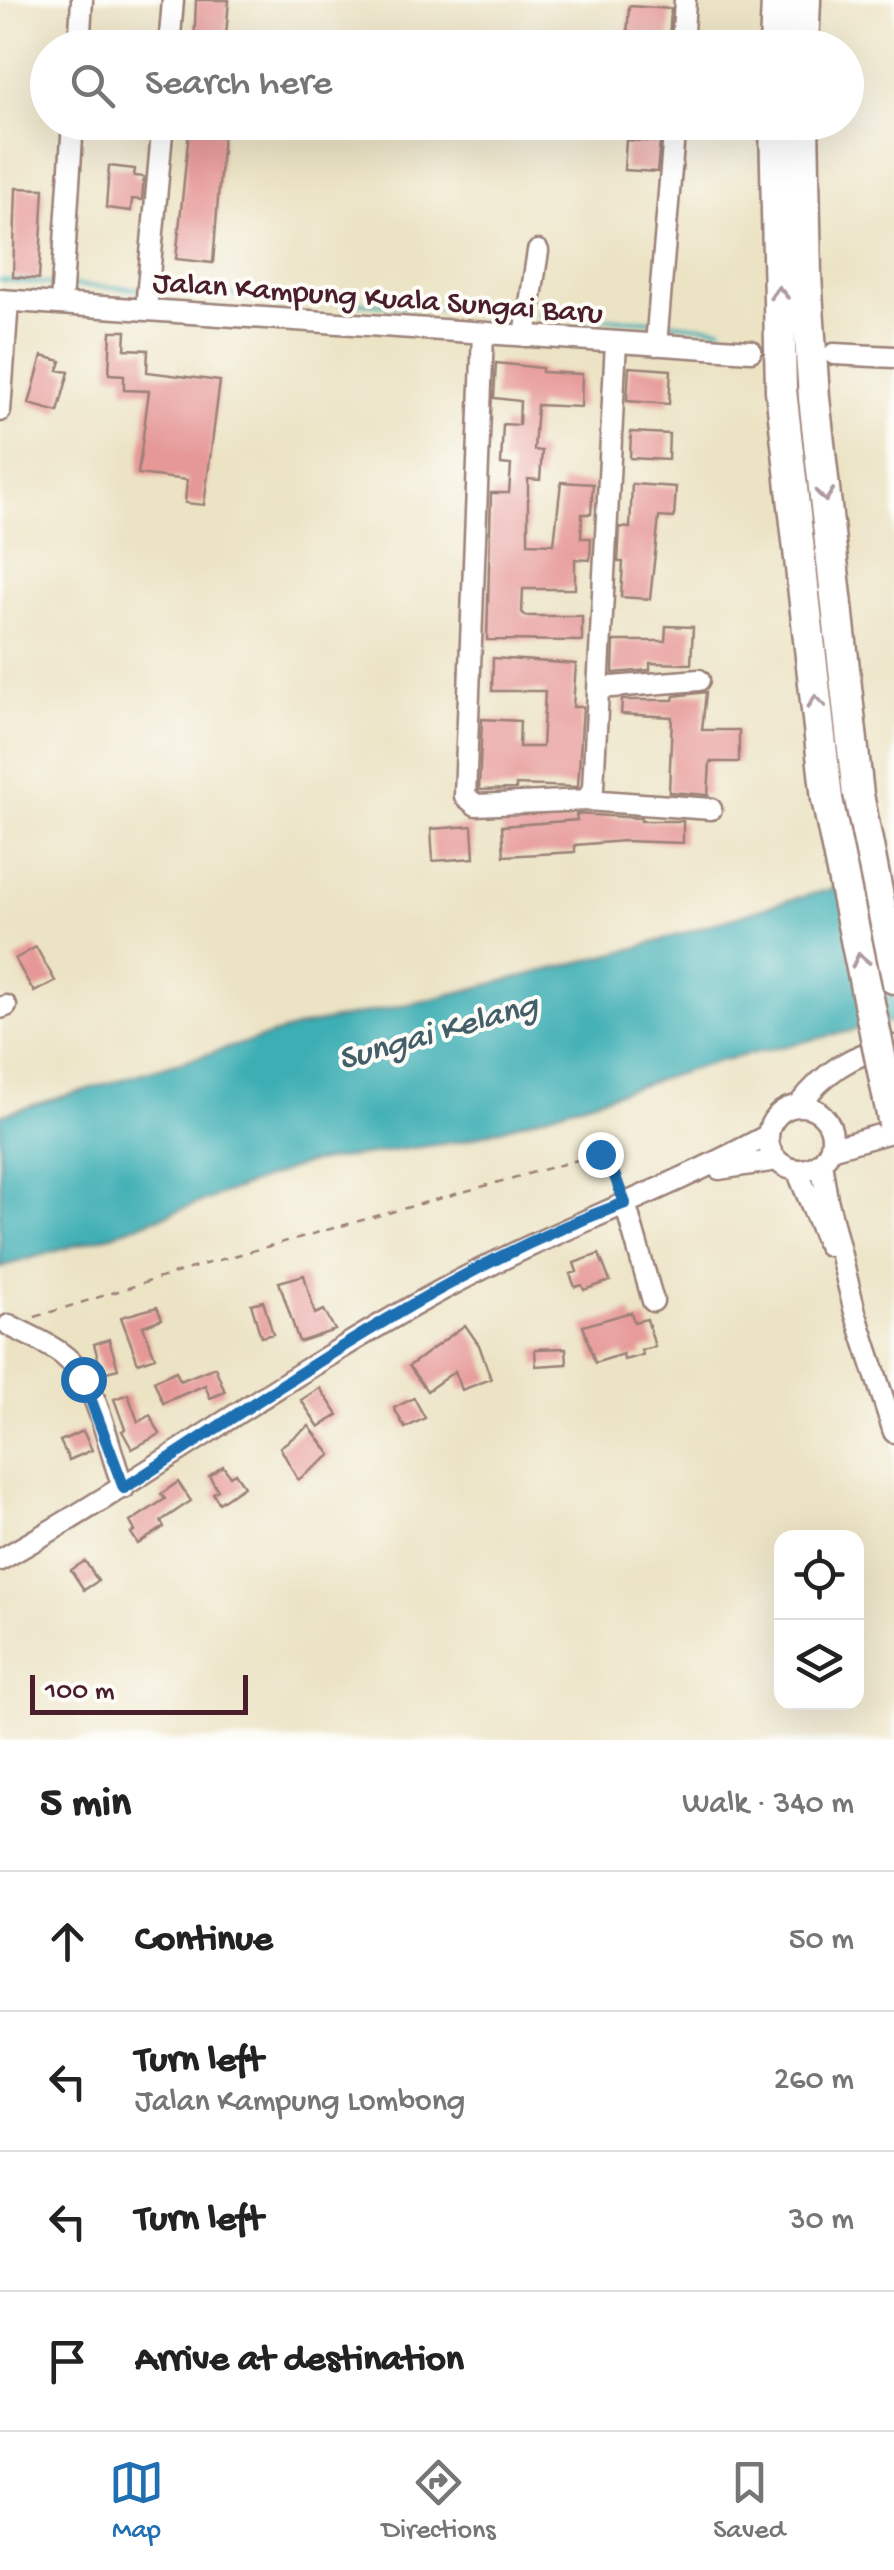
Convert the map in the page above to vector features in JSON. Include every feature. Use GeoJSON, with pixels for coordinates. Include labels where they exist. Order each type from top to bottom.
{"type":"FeatureCollection","features":[{"type":"Feature","properties":{"kind":"highway"},"geometry":{"type":"LineString","coordinates":[[776,30],[777,0]]}},
{"type":"Feature","properties":{"kind":"highway"},"geometry":{"type":"LineString","coordinates":[[803,30],[805,0]]}},
{"type":"Feature","properties":{"kind":"highway"},"geometry":{"type":"LineString","coordinates":[[775,140],[781,390],[827,799],[894,1124]]}},
{"type":"Feature","properties":{"kind":"highway"},"geometry":{"type":"LineString","coordinates":[[803,140],[814,398],[858,795],[894,978]]}},
{"type":"Feature","properties":{"kind":"street"},"geometry":{"type":"LineString","coordinates":[[80,30],[82,0]]}},
{"type":"Feature","properties":{"kind":"street"},"geometry":{"type":"LineString","coordinates":[[170,30],[173,0]]}},
{"type":"Feature","properties":{"kind":"street"},"geometry":{"type":"LineString","coordinates":[[684,30],[686,0]]}},
{"type":"Feature","properties":{"kind":"street"},"geometry":{"type":"LineString","coordinates":[[62,292],[73,140]]}},
{"type":"Feature","properties":{"kind":"street"},"geometry":{"type":"LineString","coordinates":[[147,297],[160,140]]}},
{"type":"Feature","properties":{"kind":"street"},"geometry":{"type":"LineString","coordinates":[[658,328],[674,140]]}},
{"type":"Feature","properties":{"kind":"street"},"geometry":{"type":"LineString","coordinates":[[526,329],[538,251]]}},
{"type":"Feature","properties":{"kind":"street","name":"Jalan Kampung Kuala Sungai Baru"},"geometry":{"type":"LineString","coordinates":[[4,300],[62,292],[147,297],[483,333],[526,329],[616,342],[658,328],[751,351]]}},
{"type":"Feature","properties":{"kind":"street"},"geometry":{"type":"LineString","coordinates":[[0,412],[4,300]]}},
{"type":"Feature","properties":{"kind":"street"},"geometry":{"type":"LineString","coordinates":[[483,333],[465,796],[476,805],[587,800],[711,809]]}},
{"type":"Feature","properties":{"kind":"street"},"geometry":{"type":"LineString","coordinates":[[587,800],[594,788],[616,342]]}},
{"type":"Feature","properties":{"kind":"street"},"geometry":{"type":"LineString","coordinates":[[834,354],[894,357]]}},
{"type":"Feature","properties":{"kind":"street"},"geometry":{"type":"LineString","coordinates":[[599,688],[699,680]]}},
{"type":"Feature","properties":{"kind":"street"},"geometry":{"type":"LineString","coordinates":[[798,1106],[814,1086],[847,1059],[894,1046]]}},
{"type":"Feature","properties":{"kind":"street"},"geometry":{"type":"LineString","coordinates":[[894,1132],[826,1156],[814,1167],[797,1170],[777,1160],[768,1135],[781,1112],[798,1106],[808,1107],[826,1119],[831,1128],[826,1156],[826,1200],[855,1312],[894,1432]]}},
{"type":"Feature","properties":{"kind":"street"},"geometry":{"type":"LineString","coordinates":[[0,1560],[124,1488],[436,1292],[527,1244],[702,1171],[768,1135]]}},
{"type":"Feature","properties":{"kind":"street"},"geometry":{"type":"LineString","coordinates":[[702,1171],[777,1160]]}},
{"type":"Feature","properties":{"kind":"street"},"geometry":{"type":"LineString","coordinates":[[797,1170],[855,1312]]}},
{"type":"Feature","properties":{"kind":"street"},"geometry":{"type":"LineString","coordinates":[[625,1203],[652,1301]]}},
{"type":"Feature","properties":{"kind":"street"},"geometry":{"type":"LineString","coordinates":[[9,1325],[62,1354],[72,1364],[92,1396],[124,1488]]}},
{"type":"Feature","properties":{"kind":"path"},"geometry":{"type":"LineString","coordinates":[[9,1325],[205,1264],[600,1154],[608,1158],[625,1203]]}},
{"type":"Feature","properties":{"kind":"water","name":"Sungai Kelang"},"geometry":{"type":"Polygon","coordinates":[[[894,873],[894,1021],[715,1062],[462,1141],[307,1163],[111,1235],[0,1267],[0,1115],[306,1025],[424,1001],[640,947],[782,902],[894,873]]]}},
{"type":"Feature","properties":{"kind":"building"},"geometry":{"type":"Polygon","coordinates":[[[196,0],[229,0],[226,30],[195,30],[196,0]]]}},
{"type":"Feature","properties":{"kind":"building"},"geometry":{"type":"Polygon","coordinates":[[[629,6],[671,9],[670,30],[627,30],[629,6]]]}},
{"type":"Feature","properties":{"kind":"building"},"geometry":{"type":"Polygon","coordinates":[[[188,140],[223,140],[213,263],[176,259],[188,140]]]}},
{"type":"Feature","properties":{"kind":"building"},"geometry":{"type":"Polygon","coordinates":[[[626,140],[660,142],[657,172],[624,170],[626,140]]]}},
{"type":"Feature","properties":{"kind":"building"},"geometry":{"type":"Polygon","coordinates":[[[109,166],[135,169],[134,176],[144,177],[142,200],[132,199],[131,211],[106,208],[109,166]]]}},
{"type":"Feature","properties":{"kind":"building"},"geometry":{"type":"Polygon","coordinates":[[[16,188],[44,189],[39,279],[13,277],[16,188]]]}},
{"type":"Feature","properties":{"kind":"building"},"geometry":{"type":"Polygon","coordinates":[[[111,331],[126,331],[125,349],[148,350],[147,372],[220,381],[204,505],[185,503],[187,480],[138,474],[149,391],[124,390],[124,375],[109,374],[111,331]]]}},
{"type":"Feature","properties":{"kind":"building"},"geometry":{"type":"Polygon","coordinates":[[[42,356],[61,361],[58,370],[69,372],[58,412],[29,404],[42,356]]]}},
{"type":"Feature","properties":{"kind":"building"},"geometry":{"type":"Polygon","coordinates":[[[496,363],[542,368],[542,372],[582,374],[581,407],[537,405],[534,450],[542,451],[540,480],[528,479],[528,543],[554,544],[561,482],[593,484],[591,514],[582,514],[581,538],[591,538],[590,560],[575,559],[575,589],[523,589],[522,612],[525,616],[582,616],[582,641],[487,640],[491,493],[509,493],[511,465],[501,464],[503,424],[519,425],[520,401],[494,398],[496,363]]]}},
{"type":"Feature","properties":{"kind":"building"},"geometry":{"type":"Polygon","coordinates":[[[629,367],[671,370],[669,404],[627,401],[629,367]]]}},
{"type":"Feature","properties":{"kind":"building"},"geometry":{"type":"Polygon","coordinates":[[[631,432],[669,434],[668,460],[630,458],[631,432]]]}},
{"type":"Feature","properties":{"kind":"building"},"geometry":{"type":"Polygon","coordinates":[[[632,484],[676,487],[674,518],[659,517],[650,599],[621,597],[620,527],[630,528],[632,484]]]}},
{"type":"Feature","properties":{"kind":"building"},"geometry":{"type":"Polygon","coordinates":[[[666,626],[693,627],[691,664],[650,663],[650,670],[613,673],[614,641],[665,641],[666,626]]]}},
{"type":"Feature","properties":{"kind":"building"},"geometry":{"type":"Polygon","coordinates":[[[493,658],[576,664],[573,707],[583,707],[578,787],[516,785],[516,789],[479,790],[482,719],[520,721],[519,747],[542,747],[545,691],[492,691],[493,658]]]}},
{"type":"Feature","properties":{"kind":"building"},"geometry":{"type":"Polygon","coordinates":[[[706,692],[702,730],[739,730],[739,762],[710,762],[708,795],[669,792],[672,717],[621,714],[622,700],[673,700],[674,696],[706,692]]]}},
{"type":"Feature","properties":{"kind":"building"},"geometry":{"type":"Polygon","coordinates":[[[576,814],[683,821],[683,843],[624,841],[575,845],[575,852],[504,856],[502,826],[577,820],[576,814]]]}},
{"type":"Feature","properties":{"kind":"building"},"geometry":{"type":"Polygon","coordinates":[[[472,826],[474,858],[433,861],[431,829],[472,826]]]}},
{"type":"Feature","properties":{"kind":"building"},"geometry":{"type":"Polygon","coordinates":[[[36,947],[55,981],[34,992],[15,959],[36,947]]]}},
{"type":"Feature","properties":{"kind":"building"},"geometry":{"type":"Polygon","coordinates":[[[599,1254],[610,1281],[584,1290],[582,1285],[575,1287],[570,1274],[577,1272],[574,1263],[599,1254]]]}},
{"type":"Feature","properties":{"kind":"building"},"geometry":{"type":"Polygon","coordinates":[[[304,1275],[315,1314],[324,1310],[335,1330],[299,1342],[279,1282],[304,1275]]]}},
{"type":"Feature","properties":{"kind":"building"},"geometry":{"type":"Polygon","coordinates":[[[263,1301],[273,1334],[261,1337],[251,1304],[263,1301]]]}},
{"type":"Feature","properties":{"kind":"building"},"geometry":{"type":"Polygon","coordinates":[[[157,1307],[162,1319],[143,1326],[155,1357],[138,1363],[121,1317],[157,1307]]]}},
{"type":"Feature","properties":{"kind":"building"},"geometry":{"type":"Polygon","coordinates":[[[631,1312],[634,1322],[647,1319],[655,1347],[641,1350],[643,1355],[624,1360],[623,1354],[595,1363],[583,1326],[631,1312]]]}},
{"type":"Feature","properties":{"kind":"building"},"geometry":{"type":"Polygon","coordinates":[[[465,1325],[479,1345],[491,1379],[462,1390],[455,1371],[427,1391],[409,1366],[465,1325]]]}},
{"type":"Feature","properties":{"kind":"building"},"geometry":{"type":"Polygon","coordinates":[[[109,1339],[118,1369],[102,1373],[94,1344],[109,1339]]]}},
{"type":"Feature","properties":{"kind":"building"},"geometry":{"type":"Polygon","coordinates":[[[566,1348],[567,1364],[536,1366],[535,1349],[566,1348]]]}},
{"type":"Feature","properties":{"kind":"building"},"geometry":{"type":"Polygon","coordinates":[[[215,1367],[225,1392],[210,1398],[205,1385],[163,1403],[154,1381],[176,1371],[180,1381],[215,1367]]]}},
{"type":"Feature","properties":{"kind":"building"},"geometry":{"type":"Polygon","coordinates":[[[320,1388],[338,1415],[319,1427],[301,1400],[320,1388]]]}},
{"type":"Feature","properties":{"kind":"building"},"geometry":{"type":"Polygon","coordinates":[[[128,1394],[138,1422],[150,1415],[160,1434],[132,1449],[122,1431],[125,1429],[114,1399],[128,1394]]]}},
{"type":"Feature","properties":{"kind":"building"},"geometry":{"type":"Polygon","coordinates":[[[414,1398],[425,1418],[405,1428],[394,1408],[414,1398]]]}},
{"type":"Feature","properties":{"kind":"building"},"geometry":{"type":"Polygon","coordinates":[[[309,1426],[331,1455],[298,1480],[280,1447],[309,1426]]]}},
{"type":"Feature","properties":{"kind":"building"},"geometry":{"type":"Polygon","coordinates":[[[83,1431],[92,1450],[69,1460],[60,1441],[83,1431]]]}},
{"type":"Feature","properties":{"kind":"building"},"geometry":{"type":"Polygon","coordinates":[[[223,1466],[230,1476],[235,1473],[244,1486],[219,1503],[213,1493],[218,1490],[209,1476],[223,1466]]]}},
{"type":"Feature","properties":{"kind":"building"},"geometry":{"type":"Polygon","coordinates":[[[178,1482],[191,1501],[161,1521],[164,1527],[138,1544],[130,1522],[165,1499],[161,1494],[178,1482]]]}},
{"type":"Feature","properties":{"kind":"building"},"geometry":{"type":"Polygon","coordinates":[[[85,1561],[98,1581],[84,1590],[71,1570],[85,1561]]]}},
{"type":"Feature","properties":{"kind":"waterway"},"geometry":{"type":"LineString","coordinates":[[0,280],[53,284]]}},
{"type":"Feature","properties":{"kind":"waterway"},"geometry":{"type":"LineString","coordinates":[[67,285],[143,289]]}},
{"type":"Feature","properties":{"kind":"waterway"},"geometry":{"type":"LineString","coordinates":[[157,290],[522,313]]}},
{"type":"Feature","properties":{"kind":"waterway"},"geometry":{"type":"LineString","coordinates":[[537,314],[652,321]]}},
{"type":"Feature","properties":{"kind":"waterway"},"geometry":{"type":"LineString","coordinates":[[666,322],[721,328]]}},
{"type":"Feature","properties":{"kind":"route"},"geometry":{"type":"LineString","coordinates":[[83,1379],[124,1488],[436,1292],[527,1244],[625,1203],[608,1158],[600,1154]]}}]}
